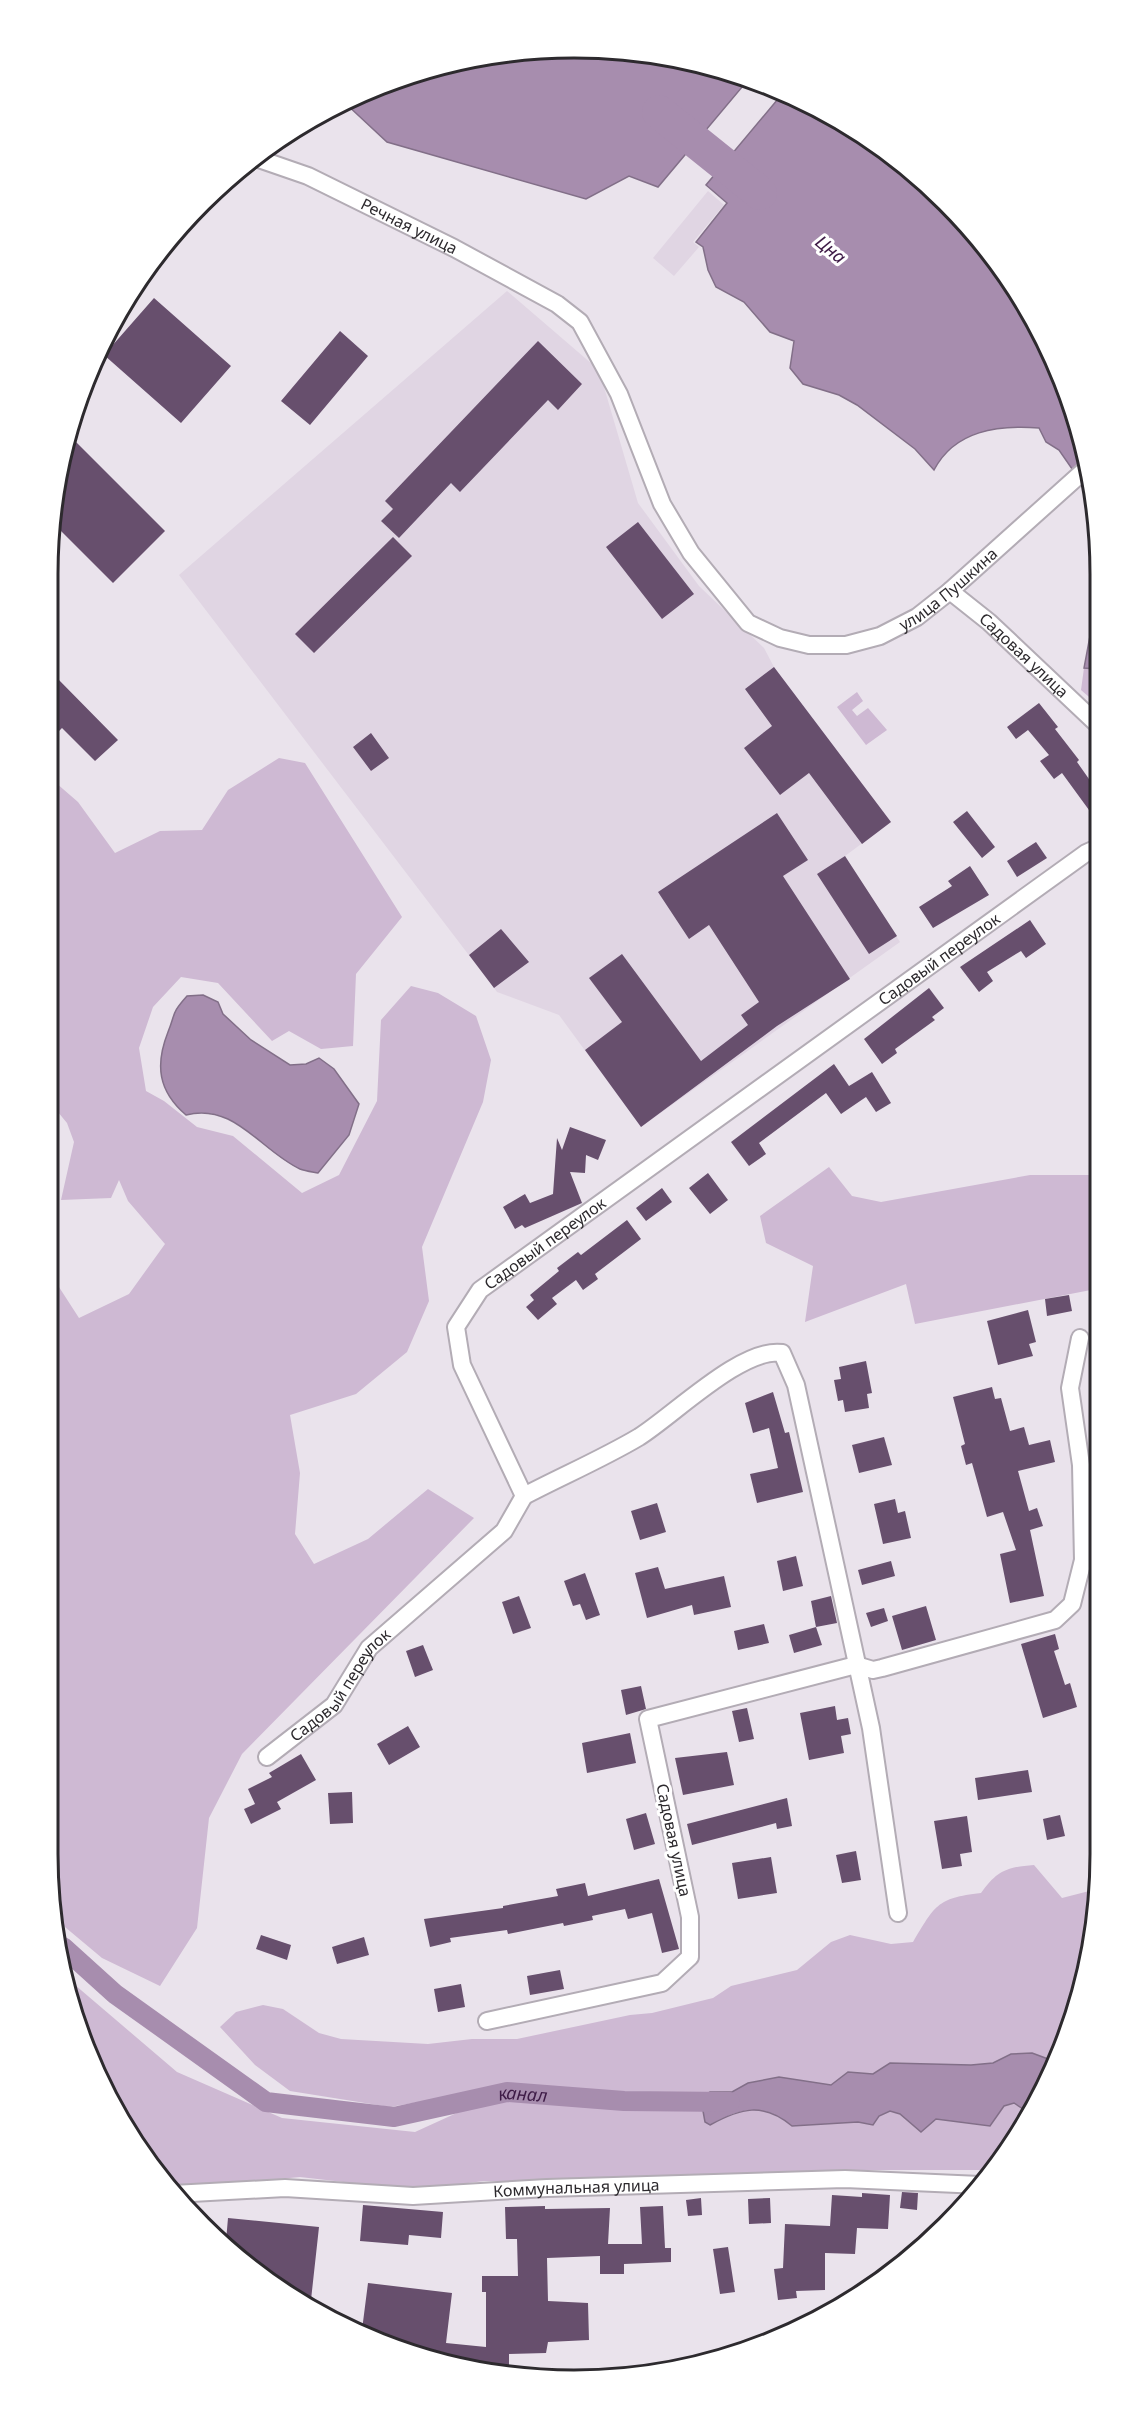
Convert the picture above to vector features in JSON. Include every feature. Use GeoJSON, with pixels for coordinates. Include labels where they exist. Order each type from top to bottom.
{"type":"FeatureCollection","features":[{"type":"Feature","properties":{"kind":"street","name":"Речная улица"},"geometry":{"type":"LineString","coordinates":[[265,161],[308,176],[454,248],[557,304],[580,321],[619,394],[662,504],[691,554],[748,623],[780,638]]}},
{"type":"Feature","properties":{"kind":"street","name":"улица Пушкина"},"geometry":{"type":"LineString","coordinates":[[780,638],[808,645],[846,645],[880,636],[916,616],[950,591],[1080,474]]}},
{"type":"Feature","properties":{"kind":"street","name":"Садовая улица"},"geometry":{"type":"LineString","coordinates":[[950,591],[989,622],[1090,717]]}},
{"type":"Feature","properties":{"kind":"street","name":"Садовый переулок"},"geometry":{"type":"LineString","coordinates":[[267,1756],[334,1706],[369,1648],[419,1602],[504,1531],[524,1496],[462,1365],[456,1327],[480,1290],[814,1047],[1090,851]]}},
{"type":"Feature","properties":{"kind":"street","name":"Садовая улица"},"geometry":{"type":"LineString","coordinates":[[486,2021],[662,1983],[690,1957],[690,1917],[648,1719],[856,1665],[873,1671],[1055,1620],[1072,1604],[1083,1560],[1081,1465],[1070,1389],[1080,1338]]}},
{"type":"Feature","properties":{"kind":"street"},"geometry":{"type":"LineString","coordinates":[[524,1496],[639,1437],[741,1363],[770,1351],[782,1353],[796,1385],[871,1728],[898,1913]]}},
{"type":"Feature","properties":{"kind":"street","name":"Коммунальная улица"},"geometry":{"type":"LineString","coordinates":[[185,2193],[285,2188],[413,2196],[548,2188],[845,2179],[970,2185]]}},
{"type":"Feature","properties":{"kind":"shaded area"},"geometry":{"type":"Polygon","coordinates":[[[708,191],[724,205],[693,242],[699,247],[674,276],[653,258],[708,191]]]}},
{"type":"Feature","properties":{"kind":"shaded area"},"geometry":{"type":"Polygon","coordinates":[[[507,291],[599,370],[638,503],[699,586],[764,648],[774,667],[891,822],[845,856],[900,942],[641,1127],[559,1015],[497,992],[179,575],[507,291]]]}},
{"type":"Feature","properties":{"kind":"shaded area"},"geometry":{"type":"Polygon","coordinates":[[[1084,668],[1090,668],[1090,698],[1081,690],[1084,668]]]}},
{"type":"Feature","properties":{"kind":"shaded area"},"geometry":{"type":"Polygon","coordinates":[[[857,692],[863,701],[852,710],[857,716],[868,708],[887,730],[866,745],[837,707],[857,692]]]}},
{"type":"Feature","properties":{"kind":"shaded area"},"geometry":{"type":"Polygon","coordinates":[[[279,758],[305,763],[402,917],[356,974],[353,1046],[321,1049],[289,1031],[272,1041],[218,983],[181,977],[153,1007],[139,1048],[146,1091],[164,1101],[197,1127],[233,1136],[302,1193],[339,1175],[377,1101],[381,1020],[411,986],[438,993],[476,1016],[491,1060],[483,1102],[422,1247],[429,1301],[407,1352],[356,1394],[290,1415],[300,1473],[295,1534],[314,1564],[368,1539],[428,1489],[474,1518],[242,1754],[209,1818],[197,1928],[160,1986],[102,1958],[64,1926],[60,1889],[58,1855],[58,1285],[79,1318],[129,1294],[165,1244],[128,1201],[119,1180],[111,1198],[61,1200],[74,1142],[67,1123],[58,1112],[58,785],[78,802],[115,853],[160,831],[202,830],[228,790],[279,758]]]}},
{"type":"Feature","properties":{"kind":"shaded area"},"geometry":{"type":"Polygon","coordinates":[[[829,1167],[852,1196],[881,1202],[1030,1175],[1090,1175],[1090,1290],[915,1324],[906,1284],[805,1322],[813,1266],[766,1243],[760,1216],[829,1167]]]}},
{"type":"Feature","properties":{"kind":"shaded area"},"geometry":{"type":"Polygon","coordinates":[[[1034,1865],[1062,1898],[1088,1891],[1080,1956],[1062,2021],[1047,2059],[1032,2053],[1011,2054],[993,2063],[971,2065],[890,2063],[873,2074],[848,2072],[831,2085],[779,2077],[748,2083],[732,2092],[710,2092],[705,2095],[703,2111],[705,2122],[710,2125],[732,2115],[752,2110],[771,2113],[792,2126],[858,2122],[873,2125],[879,2116],[890,2111],[900,2114],[921,2132],[935,2119],[990,2126],[1004,2106],[1014,2103],[1022,2109],[982,2170],[846,2170],[598,2181],[484,2181],[413,2190],[300,2177],[181,2189],[145,2141],[112,2083],[86,2021],[75,1985],[177,2072],[282,2118],[415,2132],[461,2111],[453,2096],[390,2107],[290,2091],[255,2065],[220,2027],[236,2012],[263,2005],[283,2009],[319,2033],[341,2039],[428,2044],[472,2039],[517,2039],[630,2015],[652,2013],[713,1998],[731,1986],[797,1970],[831,1942],[850,1935],[891,1944],[913,1942],[938,1906],[954,1898],[981,1893],[997,1875],[1016,1867],[1034,1865]]]}},
{"type":"Feature","properties":{"kind":"water"},"geometry":{"type":"Polygon","coordinates":[[[574,58],[608,60],[675,68],[742,87],[658,187],[629,176],[586,199],[387,142],[352,109],[408,86],[473,68],[540,60],[574,58]]]}},
{"type":"Feature","properties":{"kind":"water"},"geometry":{"type":"Polygon","coordinates":[[[777,101],[832,128],[888,165],[939,209],[962,234],[1003,288],[1036,346],[1050,377],[1072,441],[1081,482],[1059,450],[1046,442],[1039,428],[993,429],[966,438],[943,457],[934,470],[915,449],[857,405],[839,395],[803,384],[790,368],[794,341],[770,332],[744,302],[716,287],[708,270],[703,247],[696,242],[727,203],[706,185],[777,101]]]}},
{"type":"Feature","properties":{"kind":"water"},"geometry":{"type":"Polygon","coordinates":[[[1090,636],[1090,668],[1084,668],[1090,636]]]}},
{"type":"Feature","properties":{"kind":"water"},"geometry":{"type":"Polygon","coordinates":[[[203,995],[218,1002],[223,1014],[251,1040],[290,1065],[306,1064],[319,1058],[334,1069],[359,1104],[349,1135],[318,1173],[300,1169],[286,1161],[246,1130],[219,1115],[203,1113],[186,1115],[170,1097],[162,1077],[161,1056],[174,1013],[187,996],[203,995]]]}},
{"type":"Feature","properties":{"kind":"water"},"geometry":{"type":"Polygon","coordinates":[[[1032,2053],[1047,2059],[1022,2109],[1014,2103],[1004,2106],[990,2126],[936,2119],[921,2132],[900,2114],[890,2111],[879,2116],[873,2125],[858,2122],[792,2126],[771,2113],[752,2110],[732,2115],[710,2125],[705,2122],[703,2111],[705,2095],[710,2092],[732,2092],[748,2083],[779,2077],[831,2085],[848,2072],[873,2074],[890,2063],[971,2065],[993,2063],[1011,2054],[1032,2053]]]}},
{"type":"Feature","properties":{"kind":"building"},"geometry":{"type":"Polygon","coordinates":[[[154,298],[231,366],[181,423],[107,357],[112,346],[154,298]]]}},
{"type":"Feature","properties":{"kind":"building"},"geometry":{"type":"Polygon","coordinates":[[[340,331],[368,356],[310,425],[281,401],[340,331]]]}},
{"type":"Feature","properties":{"kind":"building"},"geometry":{"type":"Polygon","coordinates":[[[538,341],[582,384],[558,410],[548,400],[460,492],[451,483],[399,538],[381,521],[393,509],[385,501],[538,341]]]}},
{"type":"Feature","properties":{"kind":"building"},"geometry":{"type":"Polygon","coordinates":[[[76,442],[165,531],[113,583],[61,531],[68,473],[76,442]]]}},
{"type":"Feature","properties":{"kind":"building"},"geometry":{"type":"Polygon","coordinates":[[[638,522],[694,594],[662,619],[606,547],[638,522]]]}},
{"type":"Feature","properties":{"kind":"building"},"geometry":{"type":"Polygon","coordinates":[[[393,537],[412,556],[314,653],[295,634],[393,537]]]}},
{"type":"Feature","properties":{"kind":"building"},"geometry":{"type":"Polygon","coordinates":[[[774,667],[891,822],[862,844],[809,773],[780,795],[744,748],[772,726],[745,689],[774,667]]]}},
{"type":"Feature","properties":{"kind":"building"},"geometry":{"type":"Polygon","coordinates":[[[58,679],[118,740],[95,761],[62,728],[58,732],[58,679]]]}},
{"type":"Feature","properties":{"kind":"building"},"geometry":{"type":"Polygon","coordinates":[[[1039,703],[1058,727],[1055,729],[1079,760],[1077,762],[1090,780],[1090,811],[1062,773],[1054,779],[1040,761],[1049,755],[1028,730],[1016,739],[1007,727],[1039,703]]]}},
{"type":"Feature","properties":{"kind":"building"},"geometry":{"type":"Polygon","coordinates":[[[371,733],[389,758],[371,771],[353,747],[371,733]]]}},
{"type":"Feature","properties":{"kind":"building"},"geometry":{"type":"Polygon","coordinates":[[[967,811],[995,847],[982,858],[953,822],[967,811]]]}},
{"type":"Feature","properties":{"kind":"building"},"geometry":{"type":"Polygon","coordinates":[[[777,813],[808,860],[783,876],[850,979],[777,1026],[641,1127],[585,1050],[622,1022],[589,978],[622,954],[701,1061],[748,1025],[741,1015],[759,1002],[709,925],[689,939],[658,892],[777,813]]]}},
{"type":"Feature","properties":{"kind":"building"},"geometry":{"type":"Polygon","coordinates":[[[1036,842],[1047,858],[1017,877],[1007,861],[1036,842]]]}},
{"type":"Feature","properties":{"kind":"building"},"geometry":{"type":"Polygon","coordinates":[[[845,856],[897,936],[869,954],[817,874],[845,856]]]}},
{"type":"Feature","properties":{"kind":"building"},"geometry":{"type":"Polygon","coordinates":[[[970,866],[989,895],[933,928],[919,907],[952,886],[948,881],[970,866]]]}},
{"type":"Feature","properties":{"kind":"building"},"geometry":{"type":"Polygon","coordinates":[[[1030,920],[1046,944],[1026,958],[1021,951],[987,972],[993,981],[979,992],[960,967],[1030,920]]]}},
{"type":"Feature","properties":{"kind":"building"},"geometry":{"type":"Polygon","coordinates":[[[501,929],[529,962],[494,988],[469,955],[501,929]]]}},
{"type":"Feature","properties":{"kind":"building"},"geometry":{"type":"Polygon","coordinates":[[[929,988],[944,1008],[932,1017],[935,1020],[895,1049],[897,1053],[882,1064],[864,1039],[929,988]]]}},
{"type":"Feature","properties":{"kind":"building"},"geometry":{"type":"Polygon","coordinates":[[[834,1064],[849,1086],[872,1072],[891,1103],[876,1112],[866,1097],[841,1114],[826,1093],[759,1143],[766,1154],[749,1166],[731,1142],[834,1064]]]}},
{"type":"Feature","properties":{"kind":"building"},"geometry":{"type":"Polygon","coordinates":[[[570,1127],[606,1140],[598,1160],[586,1155],[585,1173],[570,1172],[582,1203],[525,1228],[522,1225],[515,1229],[503,1207],[525,1194],[530,1203],[553,1194],[557,1138],[562,1150],[570,1127]]]}},
{"type":"Feature","properties":{"kind":"building"},"geometry":{"type":"Polygon","coordinates":[[[708,1173],[728,1200],[710,1214],[689,1188],[708,1173]]]}},
{"type":"Feature","properties":{"kind":"building"},"geometry":{"type":"Polygon","coordinates":[[[662,1188],[672,1202],[646,1221],[636,1208],[662,1188]]]}},
{"type":"Feature","properties":{"kind":"building"},"geometry":{"type":"Polygon","coordinates":[[[627,1220],[641,1239],[595,1274],[598,1279],[583,1290],[576,1280],[552,1298],[557,1304],[538,1320],[526,1307],[534,1300],[530,1295],[559,1271],[557,1268],[578,1252],[581,1255],[627,1220]]]}},
{"type":"Feature","properties":{"kind":"building"},"geometry":{"type":"Polygon","coordinates":[[[1069,1295],[1072,1311],[1047,1316],[1045,1299],[1069,1295]]]}},
{"type":"Feature","properties":{"kind":"building"},"geometry":{"type":"Polygon","coordinates":[[[1028,1310],[1036,1342],[1029,1344],[1033,1356],[998,1365],[987,1321],[1028,1310]]]}},
{"type":"Feature","properties":{"kind":"building"},"geometry":{"type":"Polygon","coordinates":[[[866,1361],[872,1393],[867,1394],[869,1408],[845,1412],[843,1400],[838,1401],[834,1380],[841,1379],[839,1367],[866,1361]]]}},
{"type":"Feature","properties":{"kind":"building"},"geometry":{"type":"Polygon","coordinates":[[[992,1387],[995,1399],[1001,1398],[1010,1431],[1024,1427],[1029,1445],[1050,1440],[1055,1462],[1018,1471],[1029,1511],[1037,1508],[1043,1526],[1030,1530],[1044,1596],[1010,1603],[1000,1554],[1016,1550],[1003,1512],[987,1517],[972,1463],[966,1465],[961,1446],[965,1444],[953,1397],[992,1387]]]}},
{"type":"Feature","properties":{"kind":"building"},"geometry":{"type":"Polygon","coordinates":[[[773,1392],[785,1433],[789,1432],[803,1492],[757,1503],[750,1474],[778,1468],[769,1428],[753,1433],[745,1403],[773,1392]]]}},
{"type":"Feature","properties":{"kind":"building"},"geometry":{"type":"Polygon","coordinates":[[[884,1437],[892,1465],[859,1473],[852,1445],[884,1437]]]}},
{"type":"Feature","properties":{"kind":"building"},"geometry":{"type":"Polygon","coordinates":[[[895,1499],[898,1513],[905,1511],[911,1538],[883,1544],[874,1504],[895,1499]]]}},
{"type":"Feature","properties":{"kind":"building"},"geometry":{"type":"Polygon","coordinates":[[[657,1503],[666,1532],[640,1540],[631,1511],[657,1503]]]}},
{"type":"Feature","properties":{"kind":"building"},"geometry":{"type":"Polygon","coordinates":[[[796,1556],[803,1586],[783,1591],[777,1561],[796,1556]]]}},
{"type":"Feature","properties":{"kind":"building"},"geometry":{"type":"Polygon","coordinates":[[[891,1561],[895,1576],[862,1585],[858,1570],[891,1561]]]}},
{"type":"Feature","properties":{"kind":"building"},"geometry":{"type":"Polygon","coordinates":[[[658,1567],[665,1589],[724,1576],[731,1607],[694,1615],[692,1605],[647,1618],[635,1573],[658,1567]]]}},
{"type":"Feature","properties":{"kind":"building"},"geometry":{"type":"Polygon","coordinates":[[[585,1573],[600,1615],[586,1620],[580,1604],[573,1606],[564,1581],[585,1573]]]}},
{"type":"Feature","properties":{"kind":"building"},"geometry":{"type":"Polygon","coordinates":[[[519,1596],[531,1628],[513,1634],[502,1602],[519,1596]]]}},
{"type":"Feature","properties":{"kind":"building"},"geometry":{"type":"Polygon","coordinates":[[[831,1596],[837,1623],[816,1627],[811,1601],[831,1596]]]}},
{"type":"Feature","properties":{"kind":"building"},"geometry":{"type":"Polygon","coordinates":[[[926,1606],[936,1640],[902,1650],[892,1616],[926,1606]]]}},
{"type":"Feature","properties":{"kind":"building"},"geometry":{"type":"Polygon","coordinates":[[[884,1608],[888,1621],[871,1627],[866,1613],[884,1608]]]}},
{"type":"Feature","properties":{"kind":"building"},"geometry":{"type":"Polygon","coordinates":[[[764,1624],[769,1643],[738,1650],[734,1631],[764,1624]]]}},
{"type":"Feature","properties":{"kind":"building"},"geometry":{"type":"Polygon","coordinates":[[[816,1627],[822,1645],[794,1653],[789,1635],[816,1627]]]}},
{"type":"Feature","properties":{"kind":"building"},"geometry":{"type":"Polygon","coordinates":[[[1055,1634],[1059,1649],[1054,1651],[1065,1685],[1070,1683],[1077,1707],[1043,1718],[1021,1644],[1055,1634]]]}},
{"type":"Feature","properties":{"kind":"building"},"geometry":{"type":"Polygon","coordinates":[[[423,1645],[433,1670],[415,1677],[406,1651],[423,1645]]]}},
{"type":"Feature","properties":{"kind":"building"},"geometry":{"type":"Polygon","coordinates":[[[641,1686],[646,1709],[626,1715],[621,1690],[641,1686]]]}},
{"type":"Feature","properties":{"kind":"building"},"geometry":{"type":"Polygon","coordinates":[[[835,1706],[837,1720],[848,1718],[851,1734],[841,1736],[844,1753],[809,1760],[800,1713],[835,1706]]]}},
{"type":"Feature","properties":{"kind":"building"},"geometry":{"type":"Polygon","coordinates":[[[747,1708],[754,1739],[739,1742],[732,1711],[747,1708]]]}},
{"type":"Feature","properties":{"kind":"building"},"geometry":{"type":"Polygon","coordinates":[[[408,1726],[420,1747],[389,1765],[377,1744],[408,1726]]]}},
{"type":"Feature","properties":{"kind":"building"},"geometry":{"type":"Polygon","coordinates":[[[630,1733],[636,1763],[587,1773],[582,1743],[630,1733]]]}},
{"type":"Feature","properties":{"kind":"building"},"geometry":{"type":"Polygon","coordinates":[[[727,1752],[734,1785],[683,1795],[675,1758],[727,1752]]]}},
{"type":"Feature","properties":{"kind":"building"},"geometry":{"type":"Polygon","coordinates":[[[301,1754],[316,1780],[277,1802],[281,1809],[251,1824],[244,1809],[255,1804],[248,1789],[272,1777],[269,1773],[301,1754]]]}},
{"type":"Feature","properties":{"kind":"building"},"geometry":{"type":"Polygon","coordinates":[[[1028,1770],[1032,1792],[978,1800],[975,1778],[1028,1770]]]}},
{"type":"Feature","properties":{"kind":"building"},"geometry":{"type":"Polygon","coordinates":[[[352,1792],[353,1823],[330,1824],[328,1793],[352,1792]]]}},
{"type":"Feature","properties":{"kind":"building"},"geometry":{"type":"Polygon","coordinates":[[[787,1798],[792,1826],[777,1829],[776,1823],[692,1845],[687,1824],[787,1798]]]}},
{"type":"Feature","properties":{"kind":"building"},"geometry":{"type":"Polygon","coordinates":[[[646,1813],[655,1844],[634,1850],[626,1819],[646,1813]]]}},
{"type":"Feature","properties":{"kind":"building"},"geometry":{"type":"Polygon","coordinates":[[[1060,1815],[1065,1836],[1047,1840],[1043,1819],[1060,1815]]]}},
{"type":"Feature","properties":{"kind":"building"},"geometry":{"type":"Polygon","coordinates":[[[967,1816],[972,1852],[960,1854],[962,1866],[942,1869],[934,1821],[967,1816]]]}},
{"type":"Feature","properties":{"kind":"building"},"geometry":{"type":"Polygon","coordinates":[[[856,1851],[861,1880],[842,1883],[836,1855],[856,1851]]]}},
{"type":"Feature","properties":{"kind":"building"},"geometry":{"type":"Polygon","coordinates":[[[771,1857],[777,1893],[738,1899],[732,1863],[771,1857]]]}},
{"type":"Feature","properties":{"kind":"building"},"geometry":{"type":"Polygon","coordinates":[[[659,1879],[679,1949],[662,1953],[652,1913],[628,1919],[625,1909],[592,1916],[593,1920],[564,1926],[563,1923],[508,1934],[507,1930],[450,1938],[451,1942],[430,1947],[424,1919],[503,1908],[503,1906],[558,1896],[556,1889],[585,1883],[588,1896],[659,1879]]]}},
{"type":"Feature","properties":{"kind":"building"},"geometry":{"type":"Polygon","coordinates":[[[261,1935],[291,1945],[287,1960],[256,1949],[261,1935]]]}},
{"type":"Feature","properties":{"kind":"building"},"geometry":{"type":"Polygon","coordinates":[[[364,1937],[369,1955],[337,1964],[332,1947],[364,1937]]]}},
{"type":"Feature","properties":{"kind":"building"},"geometry":{"type":"Polygon","coordinates":[[[560,1970],[564,1989],[530,1995],[527,1976],[560,1970]]]}},
{"type":"Feature","properties":{"kind":"building"},"geometry":{"type":"Polygon","coordinates":[[[461,1984],[465,2007],[438,2012],[434,1989],[461,1984]]]}},
{"type":"Feature","properties":{"kind":"building"},"geometry":{"type":"Polygon","coordinates":[[[902,2192],[918,2193],[917,2210],[900,2208],[902,2192]]]}},
{"type":"Feature","properties":{"kind":"building"},"geometry":{"type":"Polygon","coordinates":[[[862,2193],[890,2195],[888,2229],[857,2228],[855,2254],[825,2253],[825,2290],[796,2291],[797,2298],[778,2300],[774,2269],[783,2268],[785,2224],[830,2226],[832,2195],[862,2197],[862,2193]]]}},
{"type":"Feature","properties":{"kind":"building"},"geometry":{"type":"Polygon","coordinates":[[[701,2198],[702,2215],[688,2216],[686,2200],[701,2198]]]}},
{"type":"Feature","properties":{"kind":"building"},"geometry":{"type":"Polygon","coordinates":[[[770,2198],[771,2223],[749,2224],[748,2199],[770,2198]]]}},
{"type":"Feature","properties":{"kind":"building"},"geometry":{"type":"Polygon","coordinates":[[[363,2205],[443,2212],[441,2238],[409,2235],[408,2245],[360,2241],[363,2205]]]}},
{"type":"Feature","properties":{"kind":"building"},"geometry":{"type":"Polygon","coordinates":[[[663,2206],[665,2248],[671,2248],[671,2262],[624,2264],[624,2274],[600,2274],[600,2256],[547,2258],[548,2301],[588,2303],[589,2340],[548,2342],[546,2353],[509,2354],[509,2366],[441,2353],[408,2343],[363,2325],[368,2283],[452,2293],[446,2343],[486,2347],[486,2292],[482,2292],[482,2276],[518,2276],[517,2239],[506,2239],[505,2207],[610,2208],[608,2244],[642,2244],[640,2207],[663,2206]]]}},
{"type":"Feature","properties":{"kind":"building"},"geometry":{"type":"Polygon","coordinates":[[[228,2218],[319,2227],[311,2298],[260,2264],[226,2236],[228,2218]]]}},
{"type":"Feature","properties":{"kind":"building"},"geometry":{"type":"Polygon","coordinates":[[[728,2247],[735,2292],[720,2294],[713,2249],[728,2247]]]}},
{"type":"Feature","properties":{"kind":"waterway","name":"Цна"},"geometry":{"type":"LineString","coordinates":[[659,112],[760,193]]}},
{"type":"Feature","properties":{"kind":"waterway","name":"канал"},"geometry":{"type":"LineString","coordinates":[[67,1951],[115,1994],[266,2102],[394,2117],[507,2092],[624,2101],[730,2102]]}}]}
